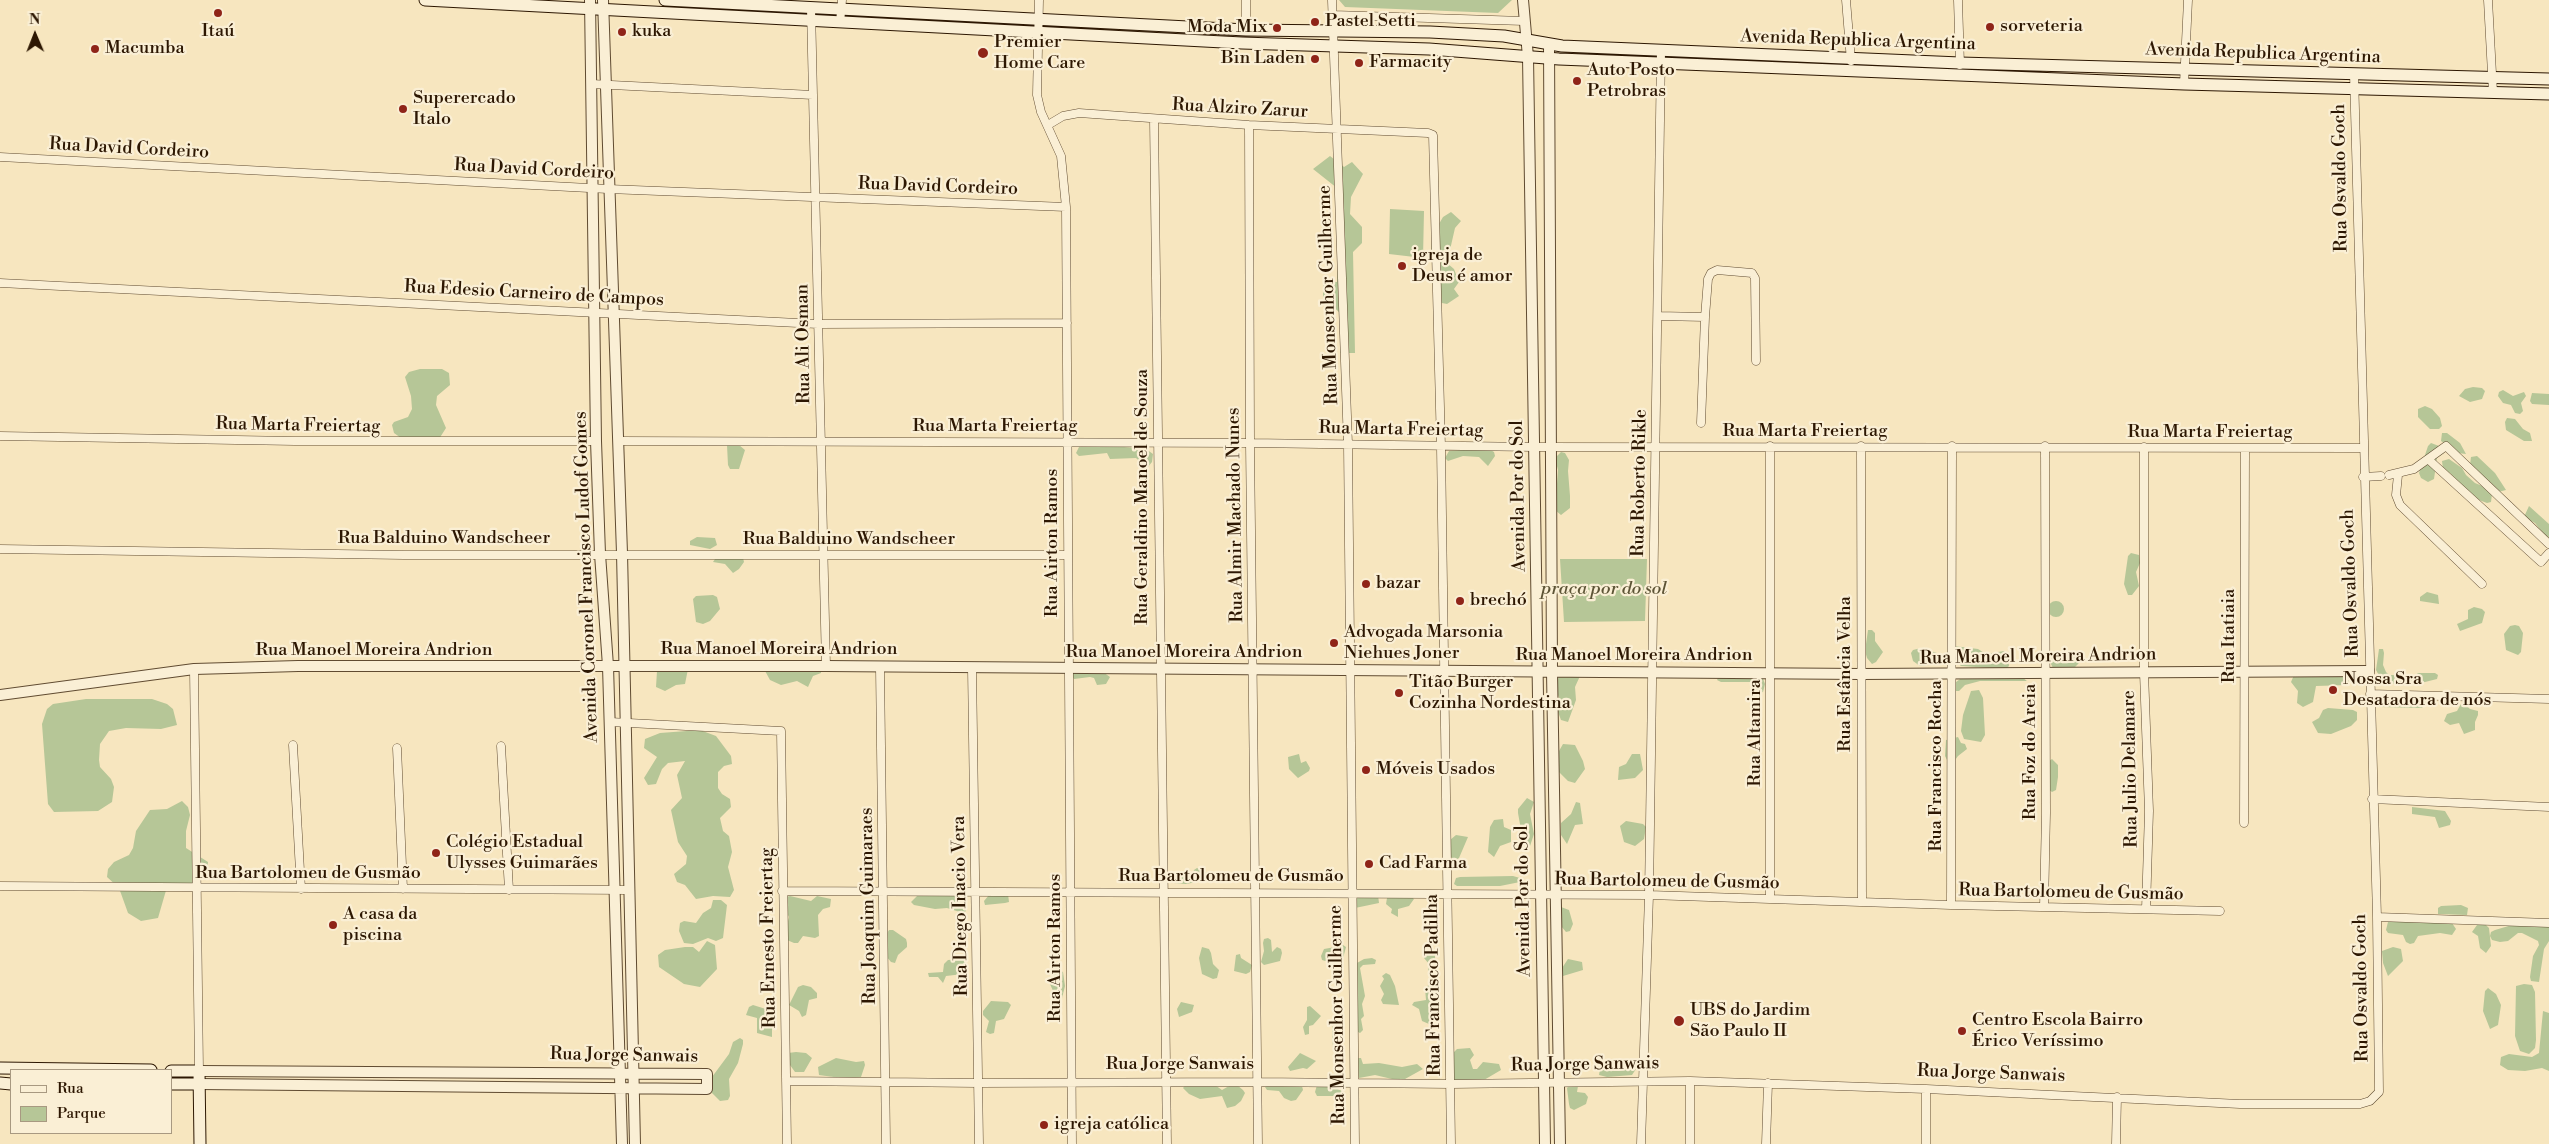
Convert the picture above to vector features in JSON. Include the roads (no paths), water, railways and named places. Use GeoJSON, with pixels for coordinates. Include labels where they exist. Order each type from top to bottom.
{"type":"FeatureCollection","features":[{"type":"Feature","properties":{"kind":"main road","name":"Avenida Republica Argentina"},"geometry":{"type":"LineString","coordinates":[[425,0],[590,4],[811,22],[1037,31],[1242,43],[1429,49],[1549,59],[2184,84],[2549,94]]}},
{"type":"Feature","properties":{"kind":"main road","name":"Avenida Republica Argentina"},"geometry":{"type":"LineString","coordinates":[[665,0],[811,8],[842,5],[1038,19],[1246,30],[1430,32],[1527,39],[1549,45],[1960,63],[2549,79]]}},
{"type":"Feature","properties":{"kind":"main road"},"geometry":{"type":"LineString","coordinates":[[0,1068],[76,1069]]}},
{"type":"Feature","properties":{"kind":"main road","name":"Rua Jorge Sanwais"},"geometry":{"type":"LineString","coordinates":[[172,1070],[199,1071]]}},
{"type":"Feature","properties":{"kind":"main road"},"geometry":{"type":"LineString","coordinates":[[199,1071],[200,1144]]}},
{"type":"Feature","properties":{"kind":"main road","name":"Rua Jorge Sanwais"},"geometry":{"type":"LineString","coordinates":[[172,1084],[199,1084]]}},
{"type":"Feature","properties":{"kind":"street","name":"Rua Airton Ramos"},"geometry":{"type":"LineString","coordinates":[[1039,0],[1036,95],[1061,156],[1066,207],[1072,1144]]}},
{"type":"Feature","properties":{"kind":"street"},"geometry":{"type":"LineString","coordinates":[[1246,0],[1246,30]]}},
{"type":"Feature","properties":{"kind":"street","name":"Rua Monsenhor Guilherme"},"geometry":{"type":"LineString","coordinates":[[1332,0],[1339,129],[1348,444],[1355,1144]]}},
{"type":"Feature","properties":{"kind":"street","name":"Avenida Por do Sol"},"geometry":{"type":"LineString","coordinates":[[1523,0],[1528,57],[1545,1144]]}},
{"type":"Feature","properties":{"kind":"street"},"geometry":{"type":"LineString","coordinates":[[1846,0],[1852,70]]}},
{"type":"Feature","properties":{"kind":"street"},"geometry":{"type":"LineString","coordinates":[[1958,0],[1960,75]]}},
{"type":"Feature","properties":{"kind":"street"},"geometry":{"type":"LineString","coordinates":[[2184,84],[2188,0]]}},
{"type":"Feature","properties":{"kind":"street"},"geometry":{"type":"LineString","coordinates":[[2488,0],[2493,92]]}},
{"type":"Feature","properties":{"kind":"street","name":"Avenida Coronel Francisco Ludof Gomes"},"geometry":{"type":"LineString","coordinates":[[590,4],[596,442],[600,554],[608,666],[622,1144]]}},
{"type":"Feature","properties":{"kind":"street","name":"Avenida Coronel Francisco Ludof Gomes"},"geometry":{"type":"LineString","coordinates":[[603,5],[622,553],[635,1144]]}},
{"type":"Feature","properties":{"kind":"street"},"geometry":{"type":"LineString","coordinates":[[840,22],[842,5]]}},
{"type":"Feature","properties":{"kind":"street","name":"Rua Ali Osman"},"geometry":{"type":"LineString","coordinates":[[811,8],[826,666]]}},
{"type":"Feature","properties":{"kind":"street"},"geometry":{"type":"LineString","coordinates":[[1333,15],[1524,21]]}},
{"type":"Feature","properties":{"kind":"street","name":"Avenida Por do Sol"},"geometry":{"type":"LineString","coordinates":[[1549,45],[1554,894],[1560,1144]]}},
{"type":"Feature","properties":{"kind":"street","name":"Rua Roberto Rikle"},"geometry":{"type":"LineString","coordinates":[[1641,1144],[1649,895],[1661,50]]}},
{"type":"Feature","properties":{"kind":"street","name":"Rua Osvaldo Goch"},"geometry":{"type":"LineString","coordinates":[[2354,74],[2362,448],[2377,917],[2379,1092]]}},
{"type":"Feature","properties":{"kind":"street"},"geometry":{"type":"LineString","coordinates":[[591,84],[813,95]]}},
{"type":"Feature","properties":{"kind":"street","name":"Rua Alziro Zarur"},"geometry":{"type":"LineString","coordinates":[[1048,126],[1063,116],[1079,113],[1249,125],[1428,133],[1433,135]]}},
{"type":"Feature","properties":{"kind":"street","name":"Rua Geraldino Manoel de Souza"},"geometry":{"type":"LineString","coordinates":[[1154,119],[1167,1144]]}},
{"type":"Feature","properties":{"kind":"street","name":"Rua Almir Machado Nunes"},"geometry":{"type":"LineString","coordinates":[[1249,125],[1252,670],[1258,1144]]}},
{"type":"Feature","properties":{"kind":"street","name":"Rua Francisco Padilha"},"geometry":{"type":"LineString","coordinates":[[1433,135],[1441,446],[1451,1144]]}},
{"type":"Feature","properties":{"kind":"street","name":"Rua David Cordeiro"},"geometry":{"type":"LineString","coordinates":[[0,157],[608,189],[1066,207]]}},
{"type":"Feature","properties":{"kind":"street"},"geometry":{"type":"LineString","coordinates":[[1701,423],[1708,279],[1711,273],[1717,270],[1752,273],[1754,278],[1756,361]]}},
{"type":"Feature","properties":{"kind":"street","name":"Rua Edesio Carneiro de Campos"},"geometry":{"type":"LineString","coordinates":[[0,282],[818,324],[1067,323]]}},
{"type":"Feature","properties":{"kind":"street"},"geometry":{"type":"LineString","coordinates":[[1658,316],[1705,317]]}},
{"type":"Feature","properties":{"kind":"street","name":"Rua Marta Freiertag"},"geometry":{"type":"LineString","coordinates":[[0,436],[295,442],[596,442]]}},
{"type":"Feature","properties":{"kind":"street","name":"Rua Marta Freiertag"},"geometry":{"type":"LineString","coordinates":[[618,441],[821,443],[1158,442],[1655,448],[2045,446],[2362,448]]}},
{"type":"Feature","properties":{"kind":"street","name":"Rua Altamira"},"geometry":{"type":"LineString","coordinates":[[1770,446],[1770,899]]}},
{"type":"Feature","properties":{"kind":"street","name":"Rua Estância Velha"},"geometry":{"type":"LineString","coordinates":[[1861,446],[1862,902]]}},
{"type":"Feature","properties":{"kind":"street","name":"Rua Francisco Rocha"},"geometry":{"type":"LineString","coordinates":[[1951,906],[1952,446]]}},
{"type":"Feature","properties":{"kind":"street","name":"Rua Foz do Areia"},"geometry":{"type":"LineString","coordinates":[[2044,907],[2046,813],[2045,446]]}},
{"type":"Feature","properties":{"kind":"street"},"geometry":{"type":"LineString","coordinates":[[2363,477],[2398,475],[2429,460],[2446,446],[2549,544]]}},
{"type":"Feature","properties":{"kind":"street","name":"Rua Julio Delamare"},"geometry":{"type":"LineString","coordinates":[[2144,447],[2144,672],[2149,811],[2146,909]]}},
{"type":"Feature","properties":{"kind":"street","name":"Rua Itatiaia"},"geometry":{"type":"LineString","coordinates":[[2244,823],[2246,672],[2245,448]]}},
{"type":"Feature","properties":{"kind":"street"},"geometry":{"type":"LineString","coordinates":[[2429,460],[2541,562],[2549,553]]}},
{"type":"Feature","properties":{"kind":"street"},"geometry":{"type":"LineString","coordinates":[[2398,475],[2396,496],[2400,505],[2482,584]]}},
{"type":"Feature","properties":{"kind":"street","name":"Rua Balduino Wandscheer"},"geometry":{"type":"LineString","coordinates":[[0,549],[385,555],[622,553],[1068,556]]}},
{"type":"Feature","properties":{"kind":"street","name":"Rua Manoel Moreira Andrion"},"geometry":{"type":"LineString","coordinates":[[0,695],[194,669],[298,666],[826,666],[1861,674],[2369,671]]}},
{"type":"Feature","properties":{"kind":"street","name":"Rua Joaquim Guimaraes"},"geometry":{"type":"LineString","coordinates":[[880,667],[887,1082],[886,1144]]}},
{"type":"Feature","properties":{"kind":"street","name":"Rua Diego Inacio Vera"},"geometry":{"type":"LineString","coordinates":[[972,668],[979,1144]]}},
{"type":"Feature","properties":{"kind":"street"},"geometry":{"type":"LineString","coordinates":[[194,669],[199,1071]]}},
{"type":"Feature","properties":{"kind":"street"},"geometry":{"type":"LineString","coordinates":[[2370,694],[2549,699]]}},
{"type":"Feature","properties":{"kind":"street"},"geometry":{"type":"LineString","coordinates":[[610,722],[625,722]]}},
{"type":"Feature","properties":{"kind":"street","name":"Rua Ernesto Freiertag"},"geometry":{"type":"LineString","coordinates":[[625,722],[781,731],[787,1144]]}},
{"type":"Feature","properties":{"kind":"street"},"geometry":{"type":"LineString","coordinates":[[294,745],[301,889]]}},
{"type":"Feature","properties":{"kind":"street"},"geometry":{"type":"LineString","coordinates":[[501,746],[509,890]]}},
{"type":"Feature","properties":{"kind":"street"},"geometry":{"type":"LineString","coordinates":[[397,748],[403,889]]}},
{"type":"Feature","properties":{"kind":"street"},"geometry":{"type":"LineString","coordinates":[[2372,799],[2549,807]]}},
{"type":"Feature","properties":{"kind":"street","name":"Rua Bartolomeu de Gusmão"},"geometry":{"type":"LineString","coordinates":[[0,886],[196,889],[628,890]]}},
{"type":"Feature","properties":{"kind":"street","name":"Rua Bartolomeu de Gusmão"},"geometry":{"type":"LineString","coordinates":[[782,891],[1649,895],[1951,906],[2220,911]]}},
{"type":"Feature","properties":{"kind":"street"},"geometry":{"type":"LineString","coordinates":[[2377,917],[2549,923]]}},
{"type":"Feature","properties":{"kind":"street","name":"Rua Jorge Sanwais"},"geometry":{"type":"LineString","coordinates":[[199,1071],[707,1074],[706,1089],[199,1084]]}},
{"type":"Feature","properties":{"kind":"street","name":"Rua Jorge Sanwais"},"geometry":{"type":"LineString","coordinates":[[786,1081],[978,1084],[1258,1082],[1559,1084],[1690,1081],[1926,1088],[2117,1096],[2240,1104],[2360,1104],[2370,1101],[2379,1092]]}},
{"type":"Feature","properties":{"kind":"street"},"geometry":{"type":"LineString","coordinates":[[1690,1081],[1690,1144]]}},
{"type":"Feature","properties":{"kind":"street"},"geometry":{"type":"LineString","coordinates":[[1766,1144],[1768,1084]]}},
{"type":"Feature","properties":{"kind":"street"},"geometry":{"type":"LineString","coordinates":[[1926,1088],[1926,1144]]}},
{"type":"Feature","properties":{"kind":"street"},"geometry":{"type":"LineString","coordinates":[[2116,1144],[2117,1096]]}},
{"type":"Feature","properties":{"kind":"place","name":"Itaú"},"geometry":{"type":"Point","coordinates":[218,13]}},
{"type":"Feature","properties":{"kind":"place","name":"Pastel Setti"},"geometry":{"type":"Point","coordinates":[1315,22]}},
{"type":"Feature","properties":{"kind":"place","name":"sorveteria"},"geometry":{"type":"Point","coordinates":[1990,27]}},
{"type":"Feature","properties":{"kind":"place","name":"Moda Mix"},"geometry":{"type":"Point","coordinates":[1277,28]}},
{"type":"Feature","properties":{"kind":"place","name":"kuka"},"geometry":{"type":"Point","coordinates":[622,32]}},
{"type":"Feature","properties":{"kind":"place","name":"Macumba"},"geometry":{"type":"Point","coordinates":[95,49]}},
{"type":"Feature","properties":{"kind":"place","name":"Premier Home Care"},"geometry":{"type":"Point","coordinates":[983,53]}},
{"type":"Feature","properties":{"kind":"place","name":"Bin Laden"},"geometry":{"type":"Point","coordinates":[1315,59]}},
{"type":"Feature","properties":{"kind":"place","name":"Farmacity"},"geometry":{"type":"Point","coordinates":[1359,63]}},
{"type":"Feature","properties":{"kind":"place","name":"Auto Posto Petrobras"},"geometry":{"type":"Point","coordinates":[1577,81]}},
{"type":"Feature","properties":{"kind":"place","name":"Superercado Italo"},"geometry":{"type":"Point","coordinates":[403,109]}},
{"type":"Feature","properties":{"kind":"place","name":"igreja de Deus é amor"},"geometry":{"type":"Point","coordinates":[1402,266]}},
{"type":"Feature","properties":{"kind":"place","name":"bazar"},"geometry":{"type":"Point","coordinates":[1366,584]}},
{"type":"Feature","properties":{"kind":"place","name":"brechó"},"geometry":{"type":"Point","coordinates":[1460,601]}},
{"type":"Feature","properties":{"kind":"place","name":"Advogada Marsonia Niehues Joner"},"geometry":{"type":"Point","coordinates":[1334,643]}},
{"type":"Feature","properties":{"kind":"place","name":"Nossa Sra Desatadora de nós"},"geometry":{"type":"Point","coordinates":[2333,690]}},
{"type":"Feature","properties":{"kind":"place","name":"Titão Burger Cozinha Nordestina"},"geometry":{"type":"Point","coordinates":[1399,693]}},
{"type":"Feature","properties":{"kind":"place","name":"Móveis Usados"},"geometry":{"type":"Point","coordinates":[1366,770]}},
{"type":"Feature","properties":{"kind":"place","name":"Colégio Estadual Ulysses Guimarães"},"geometry":{"type":"Point","coordinates":[436,853]}},
{"type":"Feature","properties":{"kind":"place","name":"Cad Farma"},"geometry":{"type":"Point","coordinates":[1369,864]}},
{"type":"Feature","properties":{"kind":"place","name":"A casa da piscina"},"geometry":{"type":"Point","coordinates":[333,925]}},
{"type":"Feature","properties":{"kind":"place","name":"UBS do Jardim São Paulo II"},"geometry":{"type":"Point","coordinates":[1679,1021]}},
{"type":"Feature","properties":{"kind":"place","name":"Centro Escola Bairro Érico Veríssimo"},"geometry":{"type":"Point","coordinates":[1962,1031]}},
{"type":"Feature","properties":{"kind":"place","name":"igreja católica"},"geometry":{"type":"Point","coordinates":[1044,1125]}},
{"type":"Feature","properties":{"kind":"park label","name":"praça por do sol"},"geometry":{"type":"Point","coordinates":[1604,590]}}]}
